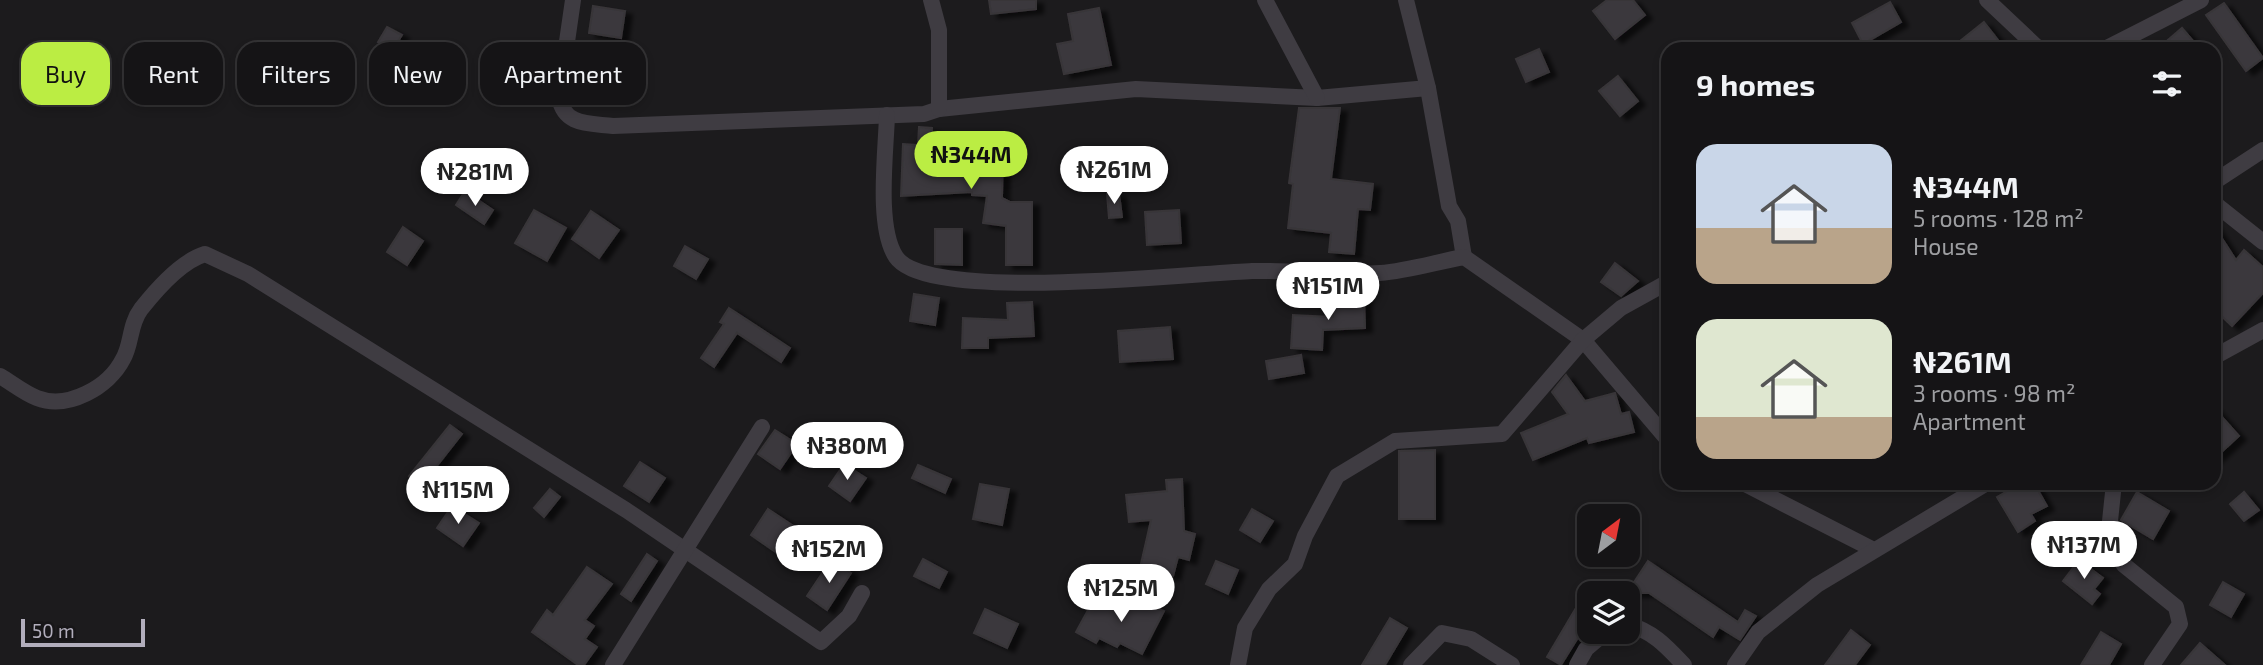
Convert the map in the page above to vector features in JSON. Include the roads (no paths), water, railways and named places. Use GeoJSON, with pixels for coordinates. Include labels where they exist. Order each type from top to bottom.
{"type":"FeatureCollection","features":[{"type":"Feature","properties":{"kind":"street"},"geometry":{"type":"LineString","coordinates":[[573,0],[559,97],[561,111],[573,122],[613,126],[924,114],[939,109],[1136,89],[1317,98],[1428,88]]}},
{"type":"Feature","properties":{"kind":"street"},"geometry":{"type":"LineString","coordinates":[[931,0],[939,30],[939,109]]}},
{"type":"Feature","properties":{"kind":"street"},"geometry":{"type":"LineString","coordinates":[[1265,0],[1317,98]]}},
{"type":"Feature","properties":{"kind":"street"},"geometry":{"type":"LineString","coordinates":[[1406,0],[1428,88],[1449,206],[1458,221],[1464,257],[1583,340],[1661,432]]}},
{"type":"Feature","properties":{"kind":"street"},"geometry":{"type":"LineString","coordinates":[[1987,0],[2032,42]]}},
{"type":"Feature","properties":{"kind":"street"},"geometry":{"type":"LineString","coordinates":[[2119,42],[2201,0]]}},
{"type":"Feature","properties":{"kind":"street"},"geometry":{"type":"LineString","coordinates":[[887,115],[886,233],[897,258],[910,268],[922,271],[958,279],[1043,284],[1253,271],[1381,273],[1464,257]]}},
{"type":"Feature","properties":{"kind":"street"},"geometry":{"type":"LineString","coordinates":[[2221,177],[2263,150]]}},
{"type":"Feature","properties":{"kind":"street"},"geometry":{"type":"LineString","coordinates":[[2221,209],[2263,242]]}},
{"type":"Feature","properties":{"kind":"street"},"geometry":{"type":"LineString","coordinates":[[0,376],[38,399],[62,402],[78,398],[115,372],[125,356],[129,334],[140,310],[192,258],[205,254],[248,274],[686,550],[821,642],[849,616],[862,593]]}},
{"type":"Feature","properties":{"kind":"street"},"geometry":{"type":"LineString","coordinates":[[1238,665],[1245,628],[1269,589],[1295,564],[1305,536],[1337,476],[1395,441],[1502,434],[1583,340],[1621,308],[1661,286]]}},
{"type":"Feature","properties":{"kind":"street"},"geometry":{"type":"LineString","coordinates":[[2221,353],[2263,330]]}},
{"type":"Feature","properties":{"kind":"street"},"geometry":{"type":"LineString","coordinates":[[613,665],[762,427]]}},
{"type":"Feature","properties":{"kind":"street"},"geometry":{"type":"LineString","coordinates":[[1757,490],[1874,550]]}},
{"type":"Feature","properties":{"kind":"street"},"geometry":{"type":"LineString","coordinates":[[1735,665],[1758,632],[1817,585],[1975,490]]}},
{"type":"Feature","properties":{"kind":"street"},"geometry":{"type":"LineString","coordinates":[[2112,490],[2110,520],[2112,547],[2123,565],[2176,607],[2180,624],[2152,665]]}},
{"type":"Feature","properties":{"kind":"street"},"geometry":{"type":"LineString","coordinates":[[1640,628],[1684,665]]}},
{"type":"Feature","properties":{"kind":"street"},"geometry":{"type":"LineString","coordinates":[[1411,665],[1441,633],[1471,639],[1512,665]]}},
{"type":"Feature","properties":{"kind":"street"},"geometry":{"type":"LineString","coordinates":[[1577,665],[1592,644]]}}]}
